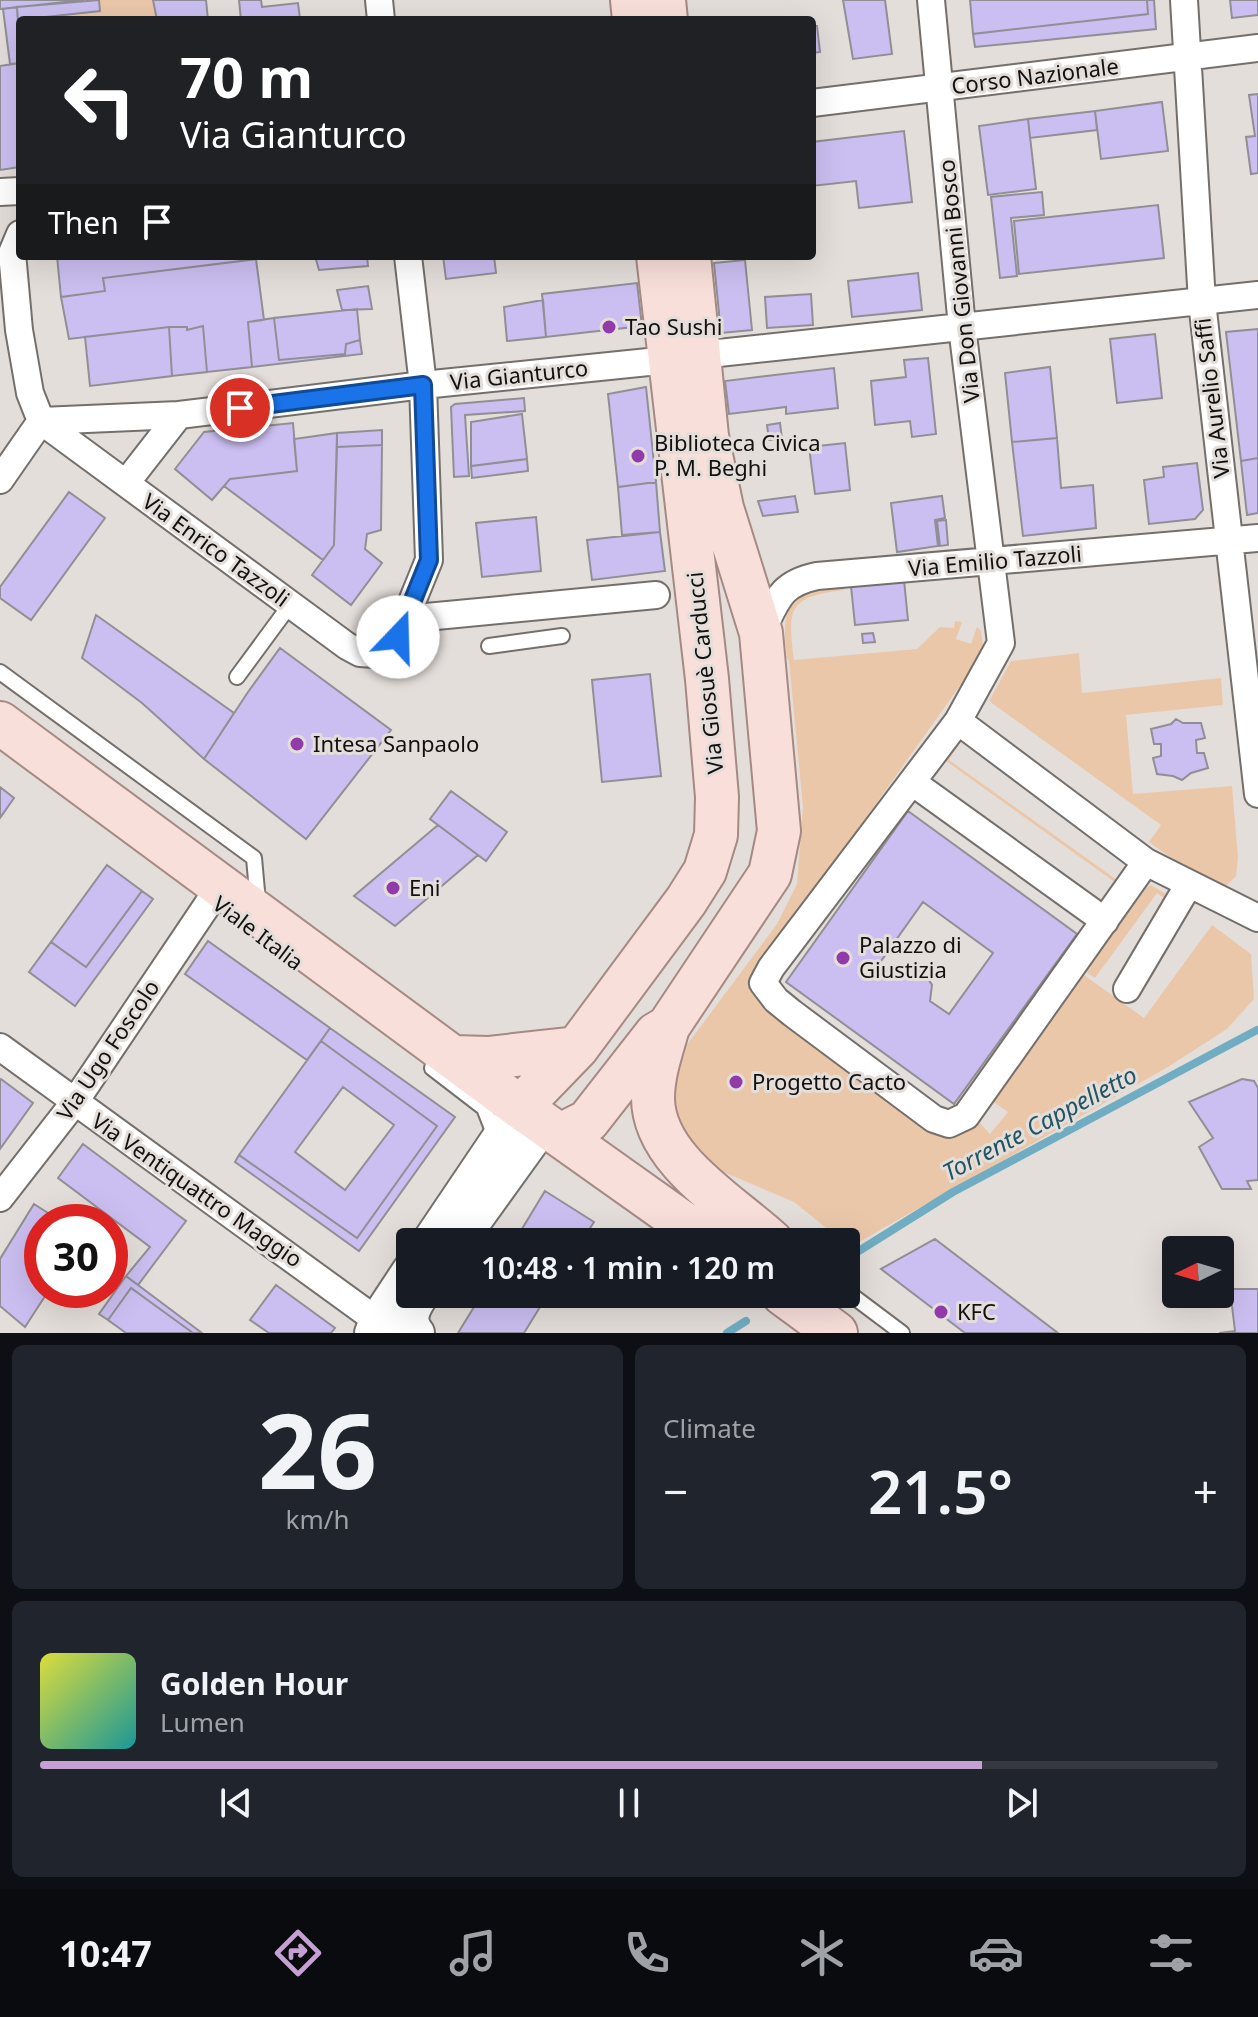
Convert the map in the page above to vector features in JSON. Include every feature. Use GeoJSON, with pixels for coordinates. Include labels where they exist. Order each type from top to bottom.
{"type":"FeatureCollection","features":[{"type":"Feature","properties":{"kind":"main road","name":"Via Giosuè Carducci"},"geometry":{"type":"LineString","coordinates":[[659,260],[707,436],[719,494],[761,633],[779,831],[770,874],[668,1027],[653,1099],[660,1134],[678,1160],[705,1187],[756,1228]]}},
{"type":"Feature","properties":{"kind":"main road","name":"Via Giosuè Carducci"},"geometry":{"type":"LineString","coordinates":[[668,1027],[656,1034],[588,1121],[542,1122],[577,1048],[705,871],[716,835],[717,797],[684,358],[689,260]]}},
{"type":"Feature","properties":{"kind":"main road","name":"Viale Italia"},"geometry":{"type":"LineString","coordinates":[[0,723],[256,925],[438,1059],[542,1122],[690,1228]]}},
{"type":"Feature","properties":{"kind":"main road"},"geometry":{"type":"LineString","coordinates":[[438,1059],[488,1058],[577,1048]]}},
{"type":"Feature","properties":{"kind":"street","name":"Via Don Giovanni Bosco"},"geometry":{"type":"LineString","coordinates":[[931,0],[962,327],[1001,643],[958,721],[771,968],[763,983],[776,1000],[792,1013],[934,1119],[949,1124],[966,1116],[1105,921]]}},
{"type":"Feature","properties":{"kind":"street","name":"Via Aurelio Saffi"},"geometry":{"type":"LineString","coordinates":[[1184,0],[1202,302],[1258,794]]}},
{"type":"Feature","properties":{"kind":"street","name":"Corso Nazionale"},"geometry":{"type":"LineString","coordinates":[[816,103],[1258,48]]}},
{"type":"Feature","properties":{"kind":"street"},"geometry":{"type":"LineString","coordinates":[[0,480],[41,421],[30,393],[19,330],[12,253],[16,244]]}},
{"type":"Feature","properties":{"kind":"street"},"geometry":{"type":"LineString","coordinates":[[401,630],[429,560],[423,385],[408,260]]}},
{"type":"Feature","properties":{"kind":"street","name":"Via Gianturco"},"geometry":{"type":"LineString","coordinates":[[41,421],[179,415],[423,385],[1258,295]]}},
{"type":"Feature","properties":{"kind":"street"},"geometry":{"type":"LineString","coordinates":[[126,483],[179,415]]}},
{"type":"Feature","properties":{"kind":"street","name":"Via Enrico Tazzoli"},"geometry":{"type":"LineString","coordinates":[[41,421],[360,653],[375,654],[401,630],[656,595]]}},
{"type":"Feature","properties":{"kind":"street","name":"Via Emilio Tazzoli"},"geometry":{"type":"LineString","coordinates":[[761,633],[785,589],[798,580],[817,576],[1258,538]]}},
{"type":"Feature","properties":{"kind":"street"},"geometry":{"type":"LineString","coordinates":[[958,721],[1146,862],[1258,918]]}},
{"type":"Feature","properties":{"kind":"street"},"geometry":{"type":"LineString","coordinates":[[912,782],[1105,921],[1146,862]]}},
{"type":"Feature","properties":{"kind":"street"},"geometry":{"type":"LineString","coordinates":[[1127,989],[1189,884]]}},
{"type":"Feature","properties":{"kind":"street","name":"Via Ugo Foscolo"},"geometry":{"type":"LineString","coordinates":[[0,1198],[74,1103],[212,898]]}},
{"type":"Feature","properties":{"kind":"street","name":"Via Ventiquattro Maggio"},"geometry":{"type":"LineString","coordinates":[[0,1047],[381,1329]]}},
{"type":"Feature","properties":{"kind":"street"},"geometry":{"type":"LineString","coordinates":[[438,1228],[497,1141],[542,1122]]}},
{"type":"Feature","properties":{"kind":"street"},"geometry":{"type":"LineString","coordinates":[[469,1228],[542,1122]]}},
{"type":"Feature","properties":{"kind":"street"},"geometry":{"type":"LineString","coordinates":[[381,1329],[396,1298]]}},
{"type":"Feature","properties":{"kind":"street"},"geometry":{"type":"LineString","coordinates":[[414,1308],[410,1315],[412,1327],[417,1333]]}},
{"type":"Feature","properties":{"kind":"lane"},"geometry":{"type":"LineString","coordinates":[[237,677],[290,605]]}},
{"type":"Feature","properties":{"kind":"lane"},"geometry":{"type":"LineString","coordinates":[[489,646],[562,636]]}},
{"type":"Feature","properties":{"kind":"lane","name":"Viale Italia"},"geometry":{"type":"LineString","coordinates":[[0,672],[254,858],[256,925]]}},
{"type":"Feature","properties":{"kind":"lane","name":"Viale Italia"},"geometry":{"type":"LineString","coordinates":[[137,843],[212,898],[256,925]]}},
{"type":"Feature","properties":{"kind":"lane","name":"Viale Italia"},"geometry":{"type":"LineString","coordinates":[[438,1059],[484,1108],[497,1141]]}},
{"type":"Feature","properties":{"kind":"lane"},"geometry":{"type":"LineString","coordinates":[[818,1309],[854,1297],[902,1333]]}},
{"type":"Feature","properties":{"kind":"shaded area"},"geometry":{"type":"Polygon","coordinates":[[[99,0],[153,0],[156,16],[54,16],[100,11],[99,0]]]}},
{"type":"Feature","properties":{"kind":"shaded area"},"geometry":{"type":"Polygon","coordinates":[[[844,584],[844,590],[812,596],[796,608],[791,628],[794,660],[917,649],[940,627],[954,628],[955,621],[962,622],[956,639],[971,644],[977,627],[981,631],[984,652],[754,975],[968,1129],[978,1121],[990,1134],[1008,1112],[992,1101],[1084,975],[1144,1018],[1212,925],[1251,954],[1254,999],[1227,1029],[1168,1067],[860,1241],[860,1228],[826,1228],[794,1202],[707,1165],[676,1132],[669,1092],[680,1054],[777,924],[797,884],[803,807],[785,624],[792,603],[800,596],[844,584]]]}},
{"type":"Feature","properties":{"kind":"shaded area"},"geometry":{"type":"Polygon","coordinates":[[[1079,653],[1082,693],[1221,678],[1223,705],[1126,715],[1133,794],[1232,786],[1238,857],[1236,876],[1226,886],[1203,881],[1149,842],[1161,825],[989,701],[1011,661],[1079,653]]]}},
{"type":"Feature","properties":{"kind":"shaded area"},"geometry":{"type":"Polygon","coordinates":[[[961,740],[949,760],[1117,880],[1116,883],[946,761],[935,777],[933,772],[961,740]]]}},
{"type":"Feature","properties":{"kind":"shaded area"},"geometry":{"type":"Polygon","coordinates":[[[1151,885],[1176,900],[1174,905],[1157,893],[1095,978],[1086,972],[1146,888],[1151,885]]]}},
{"type":"Feature","properties":{"kind":"building"},"geometry":{"type":"Polygon","coordinates":[[[0,0],[84,0],[0,9],[0,0]]]}},
{"type":"Feature","properties":{"kind":"building"},"geometry":{"type":"Polygon","coordinates":[[[99,0],[100,11],[18,16],[17,7],[99,0]]]}},
{"type":"Feature","properties":{"kind":"building"},"geometry":{"type":"Polygon","coordinates":[[[153,0],[206,0],[208,16],[156,16],[153,0]]]}},
{"type":"Feature","properties":{"kind":"building"},"geometry":{"type":"Polygon","coordinates":[[[239,0],[261,0],[262,7],[298,3],[300,16],[241,16],[239,0]]]}},
{"type":"Feature","properties":{"kind":"building"},"geometry":{"type":"Polygon","coordinates":[[[843,0],[885,0],[892,54],[853,59],[843,0]]]}},
{"type":"Feature","properties":{"kind":"building"},"geometry":{"type":"Polygon","coordinates":[[[970,0],[1147,0],[1148,14],[973,34],[970,0]]]}},
{"type":"Feature","properties":{"kind":"building"},"geometry":{"type":"Polygon","coordinates":[[[1147,0],[1154,0],[1156,29],[975,47],[973,34],[1148,14],[1147,0]]]}},
{"type":"Feature","properties":{"kind":"building"},"geometry":{"type":"Polygon","coordinates":[[[1230,0],[1258,0],[1258,15],[1232,18],[1230,0]]]}},
{"type":"Feature","properties":{"kind":"building"},"geometry":{"type":"Polygon","coordinates":[[[17,7],[16,63],[10,64],[3,9],[17,7]]]}},
{"type":"Feature","properties":{"kind":"building"},"geometry":{"type":"Polygon","coordinates":[[[816,26],[817,26],[820,52],[816,52],[816,26]]]}},
{"type":"Feature","properties":{"kind":"building"},"geometry":{"type":"Polygon","coordinates":[[[16,64],[16,168],[0,170],[0,66],[16,64]]]}},
{"type":"Feature","properties":{"kind":"building"},"geometry":{"type":"Polygon","coordinates":[[[1258,94],[1258,173],[1251,174],[1246,137],[1255,136],[1249,95],[1258,94]]]}},
{"type":"Feature","properties":{"kind":"building"},"geometry":{"type":"Polygon","coordinates":[[[1162,102],[1168,151],[1101,159],[1095,111],[1162,102]]]}},
{"type":"Feature","properties":{"kind":"building"},"geometry":{"type":"Polygon","coordinates":[[[1095,111],[1097,130],[1030,138],[1028,119],[1095,111]]]}},
{"type":"Feature","properties":{"kind":"building"},"geometry":{"type":"Polygon","coordinates":[[[1028,119],[1036,189],[988,195],[979,126],[1028,119]]]}},
{"type":"Feature","properties":{"kind":"building"},"geometry":{"type":"Polygon","coordinates":[[[904,131],[912,202],[859,208],[856,181],[816,186],[816,142],[904,131]]]}},
{"type":"Feature","properties":{"kind":"building"},"geometry":{"type":"Polygon","coordinates":[[[1042,192],[1044,215],[1011,218],[1017,276],[1000,278],[991,197],[1042,192]]]}},
{"type":"Feature","properties":{"kind":"building"},"geometry":{"type":"Polygon","coordinates":[[[1158,205],[1164,258],[1019,274],[1014,221],[1158,205]]]}},
{"type":"Feature","properties":{"kind":"building"},"geometry":{"type":"Polygon","coordinates":[[[57,260],[250,260],[103,278],[105,291],[61,297],[57,260]]]}},
{"type":"Feature","properties":{"kind":"building"},"geometry":{"type":"Polygon","coordinates":[[[256,260],[264,320],[248,322],[252,367],[207,372],[203,326],[187,330],[187,327],[169,327],[69,339],[61,297],[105,291],[103,278],[256,260]]]}},
{"type":"Feature","properties":{"kind":"building"},"geometry":{"type":"Polygon","coordinates":[[[316,260],[367,260],[368,266],[319,270],[316,260]]]}},
{"type":"Feature","properties":{"kind":"building"},"geometry":{"type":"Polygon","coordinates":[[[444,260],[494,260],[496,273],[446,279],[444,260]]]}},
{"type":"Feature","properties":{"kind":"building"},"geometry":{"type":"Polygon","coordinates":[[[745,260],[752,330],[721,333],[714,263],[745,260]]]}},
{"type":"Feature","properties":{"kind":"building"},"geometry":{"type":"Polygon","coordinates":[[[918,273],[922,310],[852,317],[848,281],[918,273]]]}},
{"type":"Feature","properties":{"kind":"building"},"geometry":{"type":"Polygon","coordinates":[[[637,283],[642,326],[546,337],[542,294],[637,283]]]}},
{"type":"Feature","properties":{"kind":"building"},"geometry":{"type":"Polygon","coordinates":[[[368,286],[372,309],[342,310],[337,290],[368,286]]]}},
{"type":"Feature","properties":{"kind":"building"},"geometry":{"type":"Polygon","coordinates":[[[811,294],[813,325],[767,328],[765,297],[811,294]]]}},
{"type":"Feature","properties":{"kind":"building"},"geometry":{"type":"Polygon","coordinates":[[[543,300],[546,337],[507,341],[504,307],[543,300]]]}},
{"type":"Feature","properties":{"kind":"building"},"geometry":{"type":"Polygon","coordinates":[[[357,309],[360,340],[346,344],[345,354],[279,360],[274,318],[357,309]]]}},
{"type":"Feature","properties":{"kind":"building"},"geometry":{"type":"Polygon","coordinates":[[[274,318],[279,360],[345,354],[346,344],[360,340],[362,354],[252,367],[248,322],[274,318]]]}},
{"type":"Feature","properties":{"kind":"building"},"geometry":{"type":"Polygon","coordinates":[[[203,326],[207,372],[172,376],[169,327],[187,327],[187,330],[203,326]]]}},
{"type":"Feature","properties":{"kind":"building"},"geometry":{"type":"Polygon","coordinates":[[[169,327],[172,376],[90,386],[85,337],[169,327]]]}},
{"type":"Feature","properties":{"kind":"building"},"geometry":{"type":"Polygon","coordinates":[[[1258,329],[1258,458],[1241,461],[1226,332],[1258,329]]]}},
{"type":"Feature","properties":{"kind":"building"},"geometry":{"type":"Polygon","coordinates":[[[1155,334],[1162,398],[1117,403],[1110,339],[1155,334]]]}},
{"type":"Feature","properties":{"kind":"building"},"geometry":{"type":"Polygon","coordinates":[[[928,358],[936,434],[912,437],[910,421],[875,425],[871,381],[906,377],[904,360],[928,358]]]}},
{"type":"Feature","properties":{"kind":"building"},"geometry":{"type":"Polygon","coordinates":[[[1050,367],[1057,438],[1012,442],[1005,373],[1050,367]]]}},
{"type":"Feature","properties":{"kind":"building"},"geometry":{"type":"Polygon","coordinates":[[[834,368],[838,408],[786,414],[786,407],[729,414],[725,381],[834,368]]]}},
{"type":"Feature","properties":{"kind":"building"},"geometry":{"type":"Polygon","coordinates":[[[646,387],[656,482],[618,487],[608,394],[646,387]]]}},
{"type":"Feature","properties":{"kind":"building"},"geometry":{"type":"Polygon","coordinates":[[[524,398],[525,411],[465,415],[469,476],[454,477],[451,407],[455,404],[524,398]]]}},
{"type":"Feature","properties":{"kind":"building"},"geometry":{"type":"Polygon","coordinates":[[[522,414],[527,459],[471,466],[471,422],[522,414]]]}},
{"type":"Feature","properties":{"kind":"building"},"geometry":{"type":"Polygon","coordinates":[[[293,423],[297,471],[230,479],[212,500],[175,469],[204,432],[293,423]]]}},
{"type":"Feature","properties":{"kind":"building"},"geometry":{"type":"Polygon","coordinates":[[[780,423],[782,439],[769,440],[767,425],[780,423]]]}},
{"type":"Feature","properties":{"kind":"building"},"geometry":{"type":"Polygon","coordinates":[[[382,430],[382,445],[337,447],[337,433],[382,430]]]}},
{"type":"Feature","properties":{"kind":"building"},"geometry":{"type":"Polygon","coordinates":[[[337,433],[334,545],[323,560],[224,486],[230,479],[297,471],[294,439],[337,433]]]}},
{"type":"Feature","properties":{"kind":"building"},"geometry":{"type":"Polygon","coordinates":[[[1057,438],[1061,488],[1093,485],[1096,528],[1023,536],[1012,442],[1057,438]]]}},
{"type":"Feature","properties":{"kind":"building"},"geometry":{"type":"Polygon","coordinates":[[[845,443],[850,490],[815,494],[809,447],[845,443]]]}},
{"type":"Feature","properties":{"kind":"building"},"geometry":{"type":"Polygon","coordinates":[[[382,445],[381,530],[367,534],[365,549],[382,563],[351,605],[312,575],[334,545],[337,447],[382,445]]]}},
{"type":"Feature","properties":{"kind":"building"},"geometry":{"type":"Polygon","coordinates":[[[1258,458],[1258,513],[1247,515],[1241,461],[1258,458]]]}},
{"type":"Feature","properties":{"kind":"building"},"geometry":{"type":"Polygon","coordinates":[[[527,459],[528,471],[472,478],[471,466],[527,459]]]}},
{"type":"Feature","properties":{"kind":"building"},"geometry":{"type":"Polygon","coordinates":[[[1197,463],[1203,510],[1195,519],[1149,524],[1144,480],[1164,477],[1163,467],[1197,463]]]}},
{"type":"Feature","properties":{"kind":"building"},"geometry":{"type":"Polygon","coordinates":[[[656,482],[660,532],[622,535],[618,487],[656,482]]]}},
{"type":"Feature","properties":{"kind":"building"},"geometry":{"type":"Polygon","coordinates":[[[69,492],[105,518],[31,620],[0,598],[0,587],[69,492]]]}},
{"type":"Feature","properties":{"kind":"building"},"geometry":{"type":"Polygon","coordinates":[[[795,496],[798,512],[763,516],[758,501],[795,496]]]}},
{"type":"Feature","properties":{"kind":"building"},"geometry":{"type":"Polygon","coordinates":[[[942,496],[945,518],[935,520],[938,546],[897,552],[891,503],[942,496]]]}},
{"type":"Feature","properties":{"kind":"building"},"geometry":{"type":"Polygon","coordinates":[[[536,517],[541,571],[482,577],[476,523],[536,517]]]}},
{"type":"Feature","properties":{"kind":"building"},"geometry":{"type":"Polygon","coordinates":[[[946,520],[948,545],[940,546],[937,521],[946,520]]]}},
{"type":"Feature","properties":{"kind":"building"},"geometry":{"type":"Polygon","coordinates":[[[660,532],[665,571],[592,580],[587,540],[660,532]]]}},
{"type":"Feature","properties":{"kind":"building"},"geometry":{"type":"Polygon","coordinates":[[[904,580],[908,620],[855,625],[851,586],[904,580]]]}},
{"type":"Feature","properties":{"kind":"building"},"geometry":{"type":"Polygon","coordinates":[[[96,615],[234,713],[204,759],[142,703],[82,658],[96,615]]]}},
{"type":"Feature","properties":{"kind":"building"},"geometry":{"type":"Polygon","coordinates":[[[873,633],[875,642],[863,643],[862,634],[873,633]]]}},
{"type":"Feature","properties":{"kind":"building","name":"Intesa Sanpaolo"},"geometry":{"type":"Polygon","coordinates":[[[280,648],[391,730],[306,839],[204,759],[280,648]]]}},
{"type":"Feature","properties":{"kind":"building"},"geometry":{"type":"Polygon","coordinates":[[[650,674],[661,776],[602,782],[592,680],[650,674]]]}},
{"type":"Feature","properties":{"kind":"building"},"geometry":{"type":"Polygon","coordinates":[[[1176,719],[1183,723],[1201,723],[1205,738],[1196,740],[1197,753],[1204,753],[1208,768],[1191,773],[1182,780],[1157,774],[1153,758],[1161,756],[1161,744],[1154,744],[1151,729],[1171,724],[1176,719]]]}},
{"type":"Feature","properties":{"kind":"building"},"geometry":{"type":"Polygon","coordinates":[[[0,787],[14,798],[0,818],[0,787]]]}},
{"type":"Feature","properties":{"kind":"building"},"geometry":{"type":"Polygon","coordinates":[[[451,791],[507,832],[486,861],[430,819],[451,791]]]}},
{"type":"Feature","properties":{"kind":"building","name":"Palazzo di Giustizia"},"geometry":{"type":"Polygon","coordinates":[[[908,811],[1077,934],[954,1104],[786,982],[908,811]],[[923,902],[879,964],[894,974],[907,968],[924,972],[932,985],[930,1001],[949,1014],[993,953],[923,902]]]}},
{"type":"Feature","properties":{"kind":"building"},"geometry":{"type":"Polygon","coordinates":[[[438,825],[478,855],[395,926],[354,896],[438,825]]]}},
{"type":"Feature","properties":{"kind":"building"},"geometry":{"type":"Polygon","coordinates":[[[107,865],[142,891],[86,967],[51,942],[107,865]]]}},
{"type":"Feature","properties":{"kind":"building"},"geometry":{"type":"Polygon","coordinates":[[[142,891],[153,899],[75,1006],[29,972],[51,942],[86,967],[142,891]]]}},
{"type":"Feature","properties":{"kind":"building"},"geometry":{"type":"Polygon","coordinates":[[[208,941],[330,1028],[307,1060],[185,974],[208,941]]]}},
{"type":"Feature","properties":{"kind":"building"},"geometry":{"type":"Polygon","coordinates":[[[330,1028],[455,1117],[359,1251],[235,1162],[239,1155],[357,1238],[437,1126],[321,1041],[330,1028]]]}},
{"type":"Feature","properties":{"kind":"building"},"geometry":{"type":"Polygon","coordinates":[[[321,1041],[437,1126],[357,1238],[239,1155],[321,1041]],[[343,1087],[295,1152],[345,1190],[394,1125],[343,1087]]]}},
{"type":"Feature","properties":{"kind":"building"},"geometry":{"type":"Polygon","coordinates":[[[1242,1079],[1254,1081],[1258,1088],[1258,1180],[1247,1181],[1251,1189],[1222,1189],[1199,1147],[1213,1138],[1189,1102],[1242,1079]]]}},
{"type":"Feature","properties":{"kind":"building"},"geometry":{"type":"Polygon","coordinates":[[[0,1080],[33,1103],[0,1149],[0,1080]]]}},
{"type":"Feature","properties":{"kind":"building"},"geometry":{"type":"Polygon","coordinates":[[[83,1144],[186,1221],[138,1285],[128,1278],[128,1274],[150,1247],[128,1230],[128,1204],[93,1204],[58,1178],[83,1144]]]}},
{"type":"Feature","properties":{"kind":"building"},"geometry":{"type":"Polygon","coordinates":[[[545,1191],[594,1222],[590,1228],[523,1228],[545,1191]]]}},
{"type":"Feature","properties":{"kind":"building"},"geometry":{"type":"Polygon","coordinates":[[[24,1220],[24,1308],[37,1308],[25,1327],[0,1306],[0,1259],[24,1220]]]}},
{"type":"Feature","properties":{"kind":"building"},"geometry":{"type":"Polygon","coordinates":[[[935,1239],[1058,1333],[965,1333],[881,1269],[935,1239]]]}},
{"type":"Feature","properties":{"kind":"building"},"geometry":{"type":"Polygon","coordinates":[[[128,1278],[202,1333],[193,1333],[131,1288],[128,1292],[128,1278]]]}},
{"type":"Feature","properties":{"kind":"building"},"geometry":{"type":"Polygon","coordinates":[[[276,1285],[335,1328],[331,1333],[269,1333],[250,1320],[276,1285]]]}},
{"type":"Feature","properties":{"kind":"building"},"geometry":{"type":"Polygon","coordinates":[[[131,1288],[193,1333],[126,1333],[108,1320],[117,1308],[128,1308],[131,1288]]]}},
{"type":"Feature","properties":{"kind":"building"},"geometry":{"type":"Polygon","coordinates":[[[1234,1289],[1258,1289],[1258,1333],[1219,1333],[1235,1331],[1234,1289]]]}},
{"type":"Feature","properties":{"kind":"building"},"geometry":{"type":"Polygon","coordinates":[[[103,1308],[117,1308],[108,1320],[99,1314],[103,1308]]]}},
{"type":"Feature","properties":{"kind":"building"},"geometry":{"type":"Polygon","coordinates":[[[473,1308],[539,1308],[524,1333],[458,1333],[473,1308]]]}},
{"type":"Feature","properties":{"kind":"waterway","name":"Torrente Cappelletto"},"geometry":{"type":"LineString","coordinates":[[860,1250],[953,1192],[1257,1030]]}},
{"type":"Feature","properties":{"kind":"waterway","name":"Torrente Cappelletto"},"geometry":{"type":"LineString","coordinates":[[727,1333],[746,1321]]}},
{"type":"Feature","properties":{"kind":"place","name":"Tao Sushi"},"geometry":{"type":"Point","coordinates":[609,327]}},
{"type":"Feature","properties":{"kind":"place","name":"Biblioteca Civica P. M. Beghi"},"geometry":{"type":"Point","coordinates":[638,456]}},
{"type":"Feature","properties":{"kind":"place","name":"Intesa Sanpaolo"},"geometry":{"type":"Point","coordinates":[297,744]}},
{"type":"Feature","properties":{"kind":"place","name":"Eni"},"geometry":{"type":"Point","coordinates":[393,888]}},
{"type":"Feature","properties":{"kind":"place","name":"Palazzo di Giustizia"},"geometry":{"type":"Point","coordinates":[843,958]}},
{"type":"Feature","properties":{"kind":"place","name":"Progetto Cacto"},"geometry":{"type":"Point","coordinates":[736,1082]}},
{"type":"Feature","properties":{"kind":"place","name":"KFC"},"geometry":{"type":"Point","coordinates":[941,1312]}},
{"type":"Feature","properties":{"kind":"route"},"geometry":{"type":"LineString","coordinates":[[240,408],[423,385],[429,560],[398,637]]}}]}
